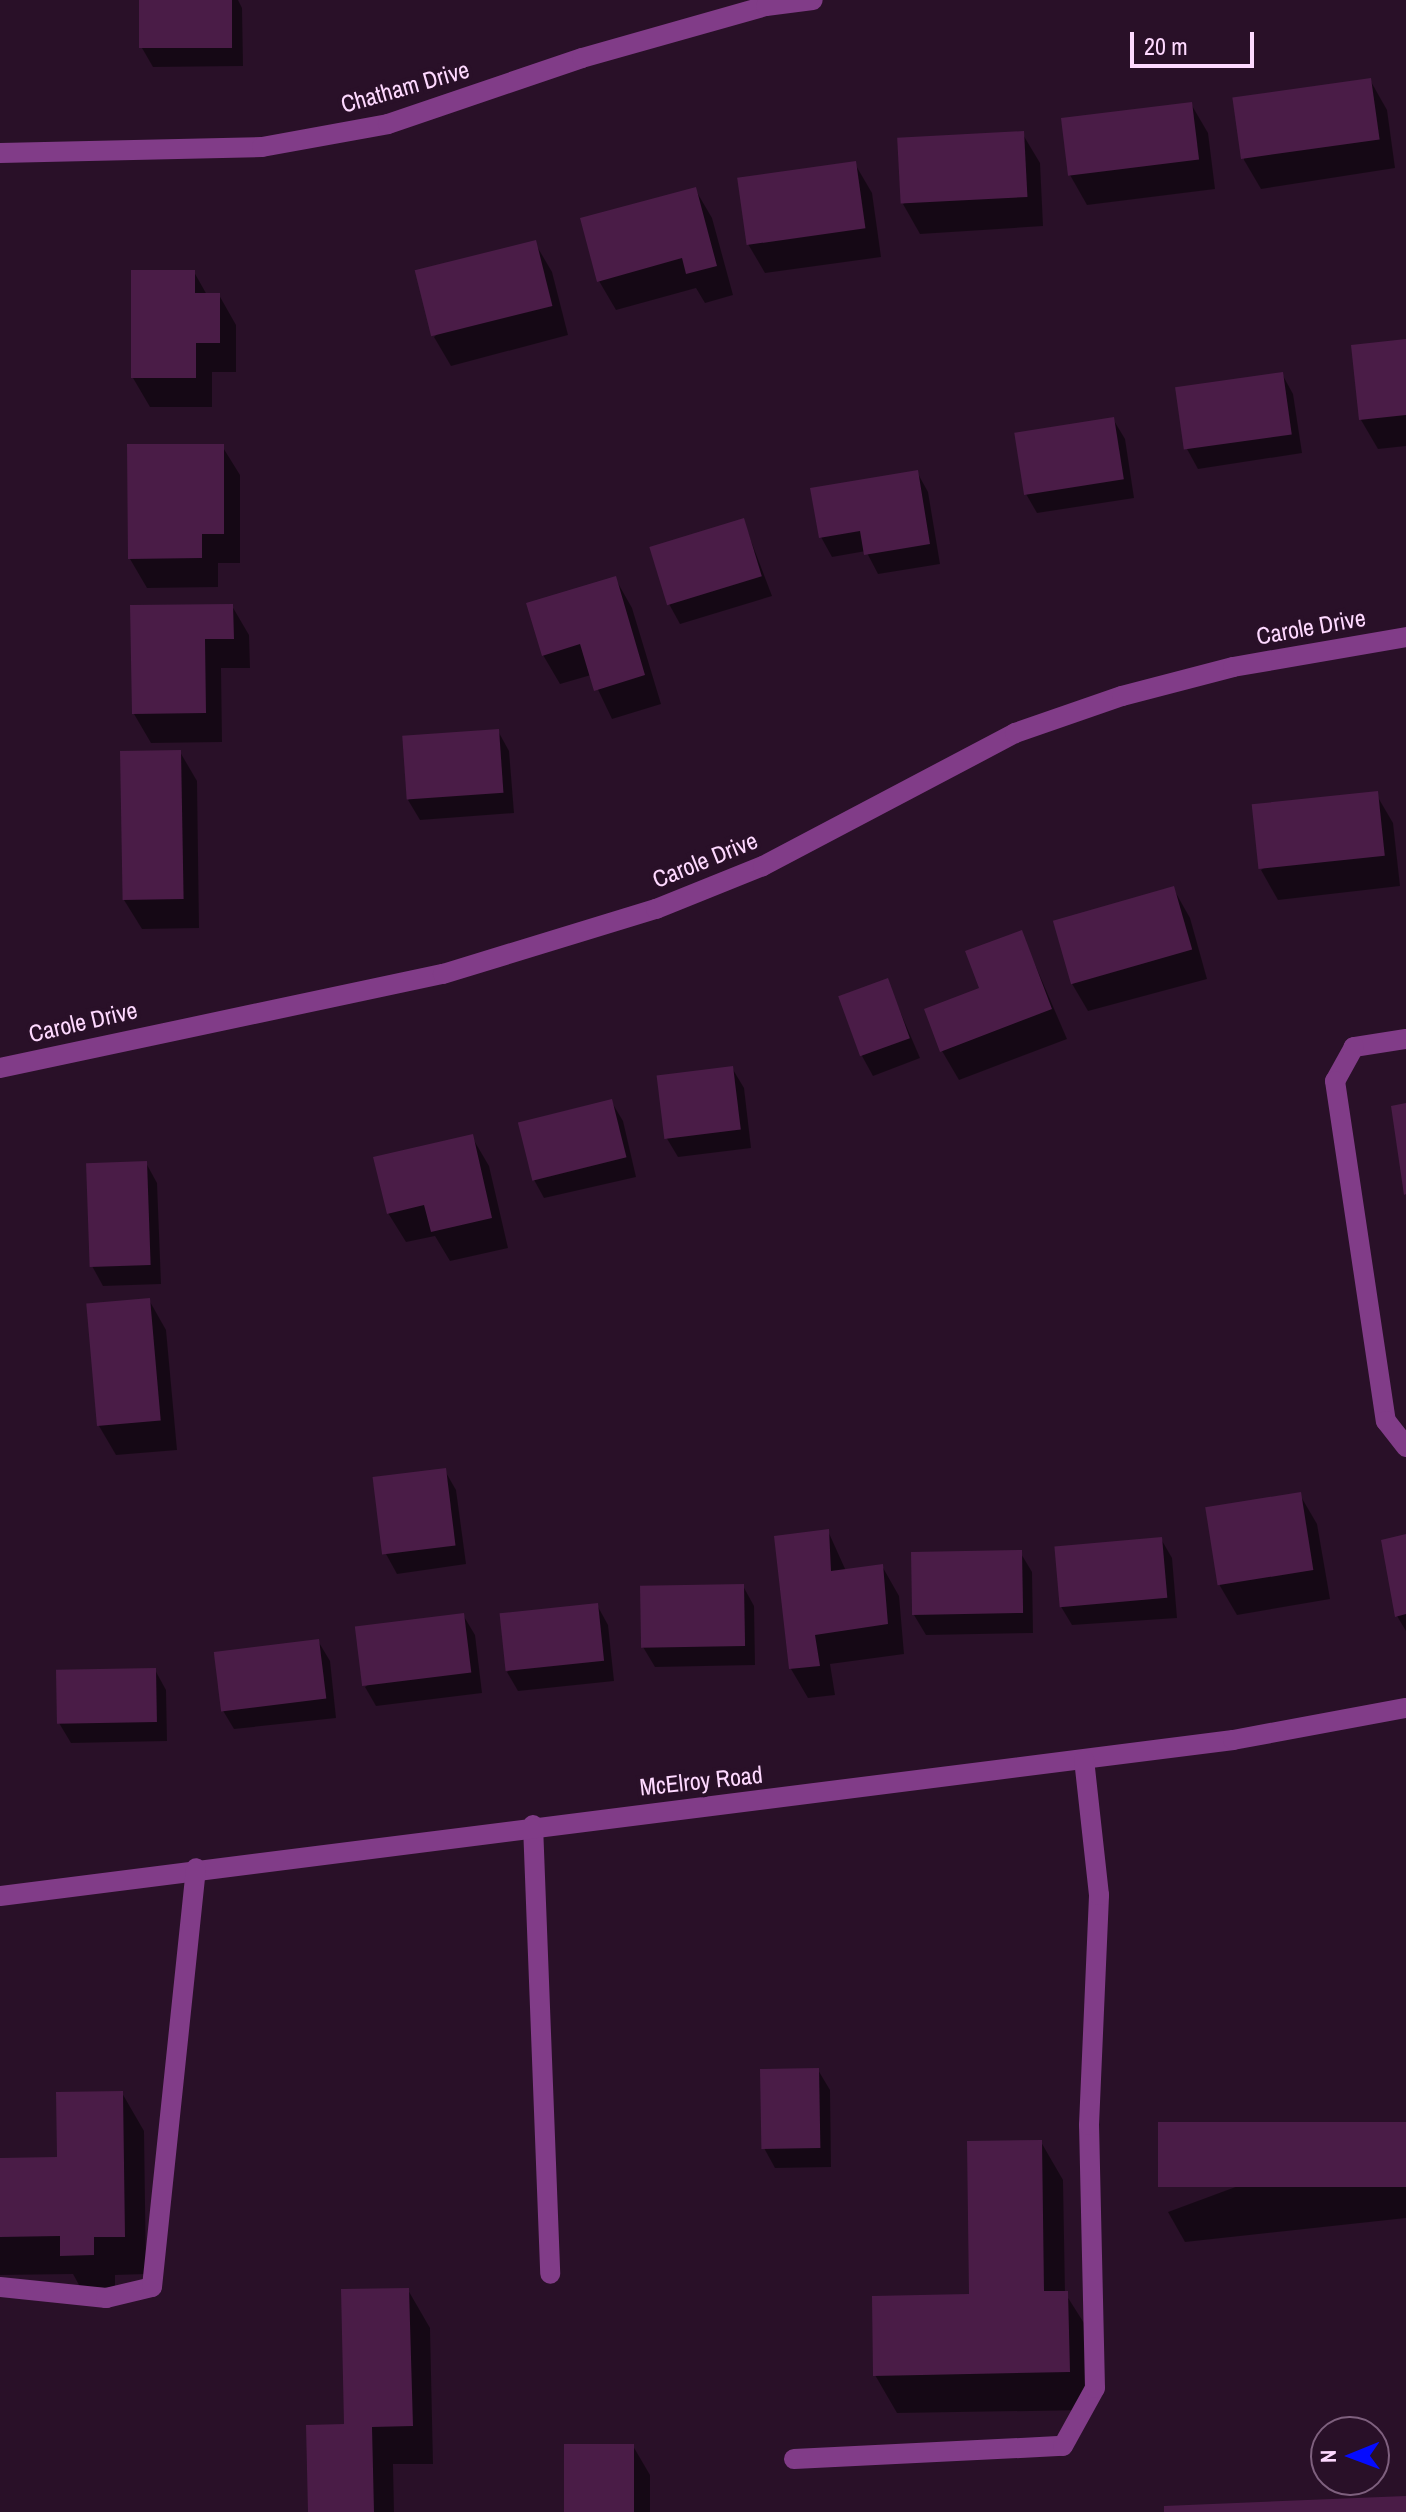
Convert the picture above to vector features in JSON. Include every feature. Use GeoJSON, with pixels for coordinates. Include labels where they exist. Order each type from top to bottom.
{"type":"FeatureCollection","features":[{"type":"Feature","properties":{"kind":"street","name":"Chatham Drive"},"geometry":{"type":"LineString","coordinates":[[0,153],[262,147],[372,127],[582,58],[766,6],[813,0]]}},
{"type":"Feature","properties":{"kind":"street","name":"Carole Drive"},"geometry":{"type":"LineString","coordinates":[[0,1068],[443,974],[656,909],[763,866],[1015,733],[1122,696],[1233,667],[1406,637]]}},
{"type":"Feature","properties":{"kind":"street"},"geometry":{"type":"LineString","coordinates":[[1406,1039],[1354,1047],[1335,1081],[1386,1421],[1406,1447]]}},
{"type":"Feature","properties":{"kind":"street","name":"McElroy Road"},"geometry":{"type":"LineString","coordinates":[[0,1896],[533,1825],[1084,1760],[1233,1740],[1406,1708]]}},
{"type":"Feature","properties":{"kind":"street"},"geometry":{"type":"LineString","coordinates":[[794,2459],[1063,2446],[1095,2388],[1089,2125],[1099,1895],[1084,1760]]}},
{"type":"Feature","properties":{"kind":"street"},"geometry":{"type":"LineString","coordinates":[[533,1825],[550,2274]]}},
{"type":"Feature","properties":{"kind":"street"},"geometry":{"type":"LineString","coordinates":[[0,2287],[106,2298],[152,2287],[196,1868]]}},
{"type":"Feature","properties":{"kind":"building"},"geometry":{"type":"Polygon","coordinates":[[[139,0],[232,0],[232,48],[139,48],[139,0]]]}},
{"type":"Feature","properties":{"kind":"building"},"geometry":{"type":"Polygon","coordinates":[[[1371,78],[1380,139],[1241,159],[1232,97],[1371,78]]]}},
{"type":"Feature","properties":{"kind":"building"},"geometry":{"type":"Polygon","coordinates":[[[1192,102],[1199,160],[1068,176],[1061,118],[1192,102]]]}},
{"type":"Feature","properties":{"kind":"building"},"geometry":{"type":"Polygon","coordinates":[[[1024,131],[1027,197],[901,204],[897,138],[1024,131]]]}},
{"type":"Feature","properties":{"kind":"building"},"geometry":{"type":"Polygon","coordinates":[[[856,161],[865,228],[747,245],[737,178],[856,161]]]}},
{"type":"Feature","properties":{"kind":"building"},"geometry":{"type":"Polygon","coordinates":[[[696,187],[717,266],[686,274],[682,258],[597,282],[580,218],[696,187]]]}},
{"type":"Feature","properties":{"kind":"building"},"geometry":{"type":"Polygon","coordinates":[[[536,240],[552,306],[431,336],[415,270],[536,240]]]}},
{"type":"Feature","properties":{"kind":"building"},"geometry":{"type":"Polygon","coordinates":[[[131,270],[195,270],[195,293],[220,293],[220,343],[196,343],[196,378],[131,378],[131,270]]]}},
{"type":"Feature","properties":{"kind":"building"},"geometry":{"type":"Polygon","coordinates":[[[1406,339],[1406,415],[1359,420],[1351,345],[1406,339]]]}},
{"type":"Feature","properties":{"kind":"building"},"geometry":{"type":"Polygon","coordinates":[[[1283,372],[1292,434],[1184,450],[1175,387],[1283,372]]]}},
{"type":"Feature","properties":{"kind":"building"},"geometry":{"type":"Polygon","coordinates":[[[1114,417],[1124,479],[1024,495],[1014,433],[1114,417]]]}},
{"type":"Feature","properties":{"kind":"building"},"geometry":{"type":"Polygon","coordinates":[[[127,444],[224,444],[224,534],[202,534],[202,558],[128,559],[127,444]]]}},
{"type":"Feature","properties":{"kind":"building"},"geometry":{"type":"Polygon","coordinates":[[[918,470],[930,544],[864,555],[860,531],[819,538],[810,488],[918,470]]]}},
{"type":"Feature","properties":{"kind":"building"},"geometry":{"type":"Polygon","coordinates":[[[744,518],[762,576],[667,605],[649,547],[744,518]]]}},
{"type":"Feature","properties":{"kind":"building"},"geometry":{"type":"Polygon","coordinates":[[[616,576],[645,675],[594,691],[580,644],[542,656],[526,603],[616,576]]]}},
{"type":"Feature","properties":{"kind":"building"},"geometry":{"type":"Polygon","coordinates":[[[233,604],[234,639],[205,639],[206,713],[132,714],[130,605],[233,604]]]}},
{"type":"Feature","properties":{"kind":"building"},"geometry":{"type":"Polygon","coordinates":[[[499,729],[503,793],[407,800],[402,736],[499,729]]]}},
{"type":"Feature","properties":{"kind":"building"},"geometry":{"type":"Polygon","coordinates":[[[181,750],[184,899],[123,900],[120,751],[181,750]]]}},
{"type":"Feature","properties":{"kind":"building"},"geometry":{"type":"Polygon","coordinates":[[[1378,791],[1385,856],[1258,869],[1252,804],[1378,791]]]}},
{"type":"Feature","properties":{"kind":"building"},"geometry":{"type":"Polygon","coordinates":[[[1174,886],[1192,949],[1071,984],[1053,921],[1174,886]]]}},
{"type":"Feature","properties":{"kind":"building"},"geometry":{"type":"Polygon","coordinates":[[[1022,930],[1052,1009],[940,1052],[924,1009],[979,988],[965,951],[1022,930]]]}},
{"type":"Feature","properties":{"kind":"building"},"geometry":{"type":"Polygon","coordinates":[[[888,978],[910,1038],[860,1056],[838,996],[888,978]]]}},
{"type":"Feature","properties":{"kind":"building"},"geometry":{"type":"Polygon","coordinates":[[[733,1066],[741,1130],[664,1139],[657,1075],[733,1066]]]}},
{"type":"Feature","properties":{"kind":"building"},"geometry":{"type":"Polygon","coordinates":[[[612,1099],[627,1157],[532,1181],[518,1122],[612,1099]]]}},
{"type":"Feature","properties":{"kind":"building"},"geometry":{"type":"Polygon","coordinates":[[[1406,1103],[1406,1194],[1404,1195],[1391,1106],[1406,1103]]]}},
{"type":"Feature","properties":{"kind":"building"},"geometry":{"type":"Polygon","coordinates":[[[473,1134],[492,1218],[431,1232],[424,1205],[387,1214],[373,1157],[473,1134]]]}},
{"type":"Feature","properties":{"kind":"building"},"geometry":{"type":"Polygon","coordinates":[[[147,1161],[151,1265],[90,1267],[86,1163],[147,1161]]]}},
{"type":"Feature","properties":{"kind":"building"},"geometry":{"type":"Polygon","coordinates":[[[150,1298],[161,1421],[97,1426],[86,1304],[150,1298]]]}},
{"type":"Feature","properties":{"kind":"building"},"geometry":{"type":"Polygon","coordinates":[[[446,1468],[456,1545],[382,1554],[373,1477],[446,1468]]]}},
{"type":"Feature","properties":{"kind":"building"},"geometry":{"type":"Polygon","coordinates":[[[1301,1492],[1313,1570],[1218,1585],[1205,1507],[1301,1492]]]}},
{"type":"Feature","properties":{"kind":"building"},"geometry":{"type":"Polygon","coordinates":[[[829,1529],[831,1571],[883,1564],[888,1624],[815,1635],[820,1666],[789,1669],[774,1536],[829,1529]]]}},
{"type":"Feature","properties":{"kind":"building"},"geometry":{"type":"Polygon","coordinates":[[[1406,1534],[1406,1614],[1395,1617],[1381,1540],[1406,1534]]]}},
{"type":"Feature","properties":{"kind":"building"},"geometry":{"type":"Polygon","coordinates":[[[1162,1537],[1167,1598],[1060,1607],[1054,1546],[1162,1537]]]}},
{"type":"Feature","properties":{"kind":"building"},"geometry":{"type":"Polygon","coordinates":[[[1022,1550],[1023,1613],[912,1615],[911,1552],[1022,1550]]]}},
{"type":"Feature","properties":{"kind":"building"},"geometry":{"type":"Polygon","coordinates":[[[744,1584],[745,1646],[641,1648],[640,1586],[744,1584]]]}},
{"type":"Feature","properties":{"kind":"building"},"geometry":{"type":"Polygon","coordinates":[[[598,1603],[604,1661],[506,1671],[500,1613],[598,1603]]]}},
{"type":"Feature","properties":{"kind":"building"},"geometry":{"type":"Polygon","coordinates":[[[464,1613],[471,1673],[362,1686],[355,1626],[464,1613]]]}},
{"type":"Feature","properties":{"kind":"building"},"geometry":{"type":"Polygon","coordinates":[[[319,1639],[326,1699],[221,1711],[214,1652],[319,1639]]]}},
{"type":"Feature","properties":{"kind":"building"},"geometry":{"type":"Polygon","coordinates":[[[156,1668],[157,1722],[57,1724],[56,1670],[156,1668]]]}},
{"type":"Feature","properties":{"kind":"building"},"geometry":{"type":"Polygon","coordinates":[[[819,2068],[820,2148],[761,2149],[760,2069],[819,2068]]]}},
{"type":"Feature","properties":{"kind":"building"},"geometry":{"type":"Polygon","coordinates":[[[123,2091],[125,2237],[94,2237],[94,2255],[60,2256],[60,2236],[0,2237],[0,2158],[57,2157],[56,2092],[123,2091]]]}},
{"type":"Feature","properties":{"kind":"building"},"geometry":{"type":"Polygon","coordinates":[[[1158,2122],[1406,2122],[1406,2187],[1158,2187],[1158,2122]]]}},
{"type":"Feature","properties":{"kind":"building"},"geometry":{"type":"Polygon","coordinates":[[[1042,2140],[1044,2291],[1068,2291],[1070,2372],[873,2376],[872,2296],[969,2294],[967,2141],[1042,2140]]]}},
{"type":"Feature","properties":{"kind":"building"},"geometry":{"type":"Polygon","coordinates":[[[409,2288],[413,2426],[372,2427],[374,2512],[308,2512],[306,2425],[344,2424],[341,2289],[409,2288]]]}},
{"type":"Feature","properties":{"kind":"building"},"geometry":{"type":"Polygon","coordinates":[[[564,2444],[634,2444],[634,2512],[564,2512],[564,2444]]]}},
{"type":"Feature","properties":{"kind":"building"},"geometry":{"type":"Polygon","coordinates":[[[1406,2496],[1406,2512],[1164,2512],[1164,2506],[1406,2496]]]}}]}
